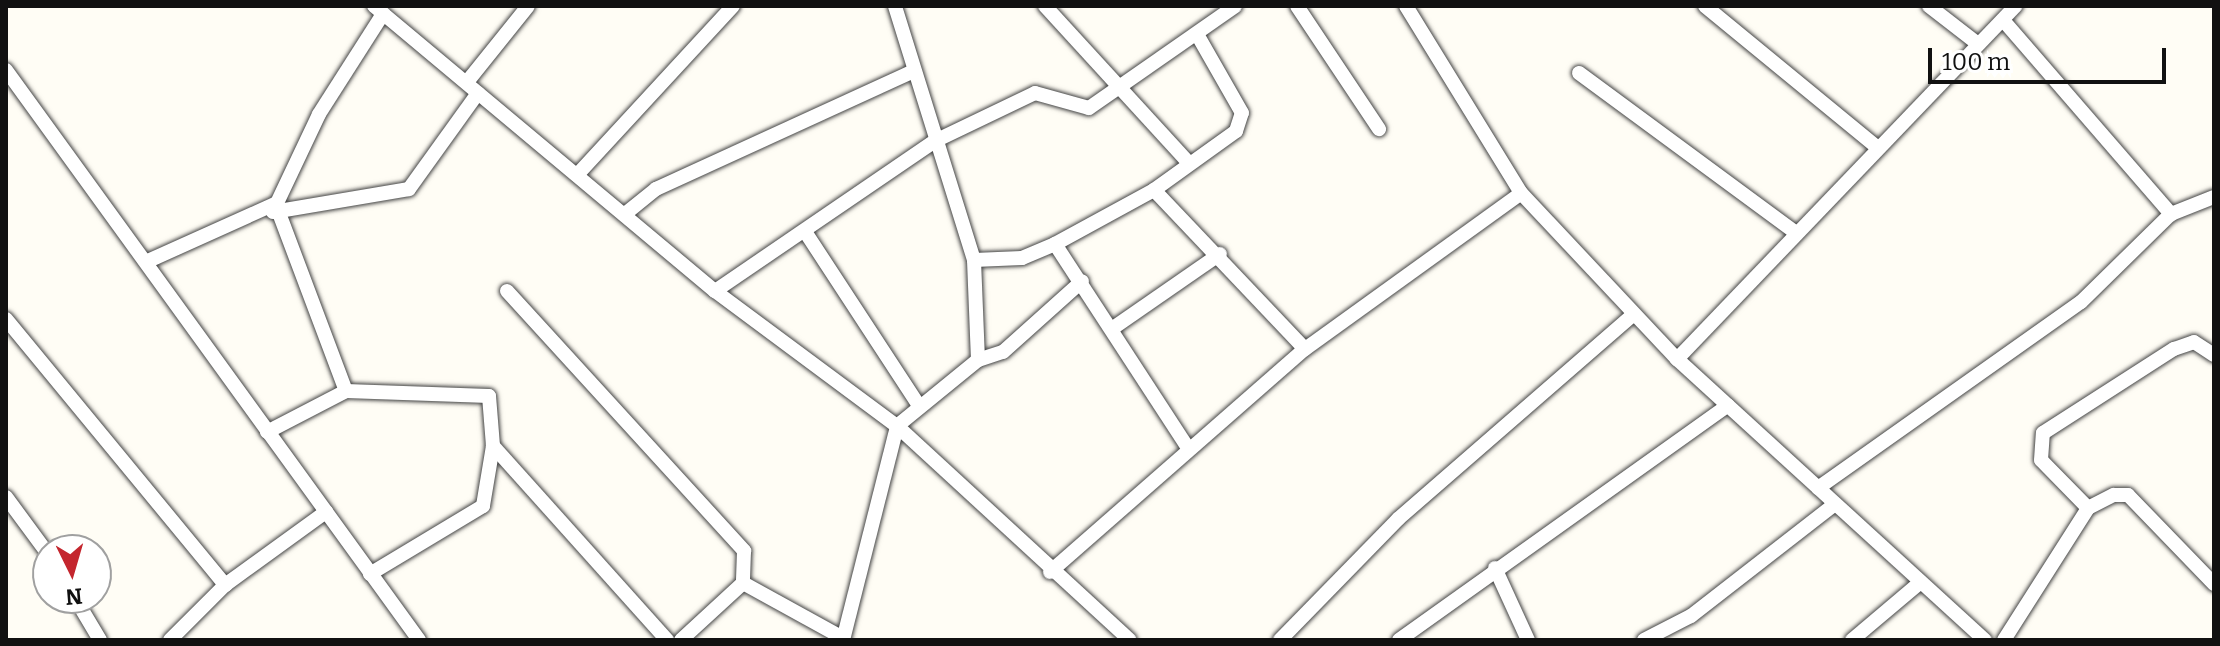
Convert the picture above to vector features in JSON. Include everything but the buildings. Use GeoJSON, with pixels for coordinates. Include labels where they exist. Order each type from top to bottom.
{"type":"FeatureCollection","features":[{"type":"Feature","properties":{"kind":"street"},"geometry":{"type":"LineString","coordinates":[[148,261],[275,208],[409,189],[528,6]]}},
{"type":"Feature","properties":{"kind":"street"},"geometry":{"type":"LineString","coordinates":[[895,6],[974,260],[978,360]]}},
{"type":"Feature","properties":{"kind":"street"},"geometry":{"type":"LineString","coordinates":[[1045,6],[1189,163]]}},
{"type":"Feature","properties":{"kind":"street"},"geometry":{"type":"LineString","coordinates":[[715,291],[806,233],[935,141],[1035,93],[1080,110],[1198,36],[1235,6]]}},
{"type":"Feature","properties":{"kind":"street"},"geometry":{"type":"LineString","coordinates":[[1297,6],[1379,129]]}},
{"type":"Feature","properties":{"kind":"street"},"geometry":{"type":"LineString","coordinates":[[1406,6],[1521,193],[1677,359],[1835,504],[1917,585],[1985,640]]}},
{"type":"Feature","properties":{"kind":"street"},"geometry":{"type":"LineString","coordinates":[[1705,6],[1878,148]]}},
{"type":"Feature","properties":{"kind":"street"},"geometry":{"type":"LineString","coordinates":[[1929,6],[1978,44]]}},
{"type":"Feature","properties":{"kind":"street"},"geometry":{"type":"LineString","coordinates":[[1677,359],[2015,6]]}},
{"type":"Feature","properties":{"kind":"street"},"geometry":{"type":"LineString","coordinates":[[577,175],[731,7]]}},
{"type":"Feature","properties":{"kind":"street"},"geometry":{"type":"LineString","coordinates":[[346,391],[275,208],[319,114],[379,10],[715,291],[897,426],[1050,572],[1130,640]]}},
{"type":"Feature","properties":{"kind":"street"},"geometry":{"type":"LineString","coordinates":[[2003,20],[2171,214]]}},
{"type":"Feature","properties":{"kind":"street"},"geometry":{"type":"LineString","coordinates":[[974,260],[1022,258],[1055,244],[1154,190],[1242,123],[1198,36]]}},
{"type":"Feature","properties":{"kind":"street"},"geometry":{"type":"LineString","coordinates":[[6,70],[148,261],[267,432],[419,640]]}},
{"type":"Feature","properties":{"kind":"street"},"geometry":{"type":"LineString","coordinates":[[625,214],[656,189],[914,71]]}},
{"type":"Feature","properties":{"kind":"street"},"geometry":{"type":"LineString","coordinates":[[1579,73],[1796,233]]}},
{"type":"Feature","properties":{"kind":"street"},"geometry":{"type":"LineString","coordinates":[[1154,190],[1220,254],[1305,349]]}},
{"type":"Feature","properties":{"kind":"street"},"geometry":{"type":"LineString","coordinates":[[1050,572],[1188,448],[1305,349],[1521,193]]}},
{"type":"Feature","properties":{"kind":"street"},"geometry":{"type":"LineString","coordinates":[[1818,488],[2081,302],[2171,214],[2214,197]]}},
{"type":"Feature","properties":{"kind":"street"},"geometry":{"type":"LineString","coordinates":[[806,233],[919,406]]}},
{"type":"Feature","properties":{"kind":"street"},"geometry":{"type":"LineString","coordinates":[[1055,244],[1113,328],[1188,448]]}},
{"type":"Feature","properties":{"kind":"street"},"geometry":{"type":"LineString","coordinates":[[1113,328],[1220,254]]}},
{"type":"Feature","properties":{"kind":"street"},"geometry":{"type":"LineString","coordinates":[[743,583],[843,639],[897,426],[978,360],[1003,352],[1082,281]]}},
{"type":"Feature","properties":{"kind":"street"},"geometry":{"type":"LineString","coordinates":[[507,291],[732,531],[744,551],[743,583],[681,640]]}},
{"type":"Feature","properties":{"kind":"street"},"geometry":{"type":"LineString","coordinates":[[1280,640],[1398,519],[1633,315]]}},
{"type":"Feature","properties":{"kind":"street"},"geometry":{"type":"LineString","coordinates":[[6,319],[225,585]]}},
{"type":"Feature","properties":{"kind":"street"},"geometry":{"type":"LineString","coordinates":[[2088,508],[2041,460],[2043,433],[2174,349],[2194,342],[2214,355]]}},
{"type":"Feature","properties":{"kind":"street"},"geometry":{"type":"LineString","coordinates":[[267,432],[346,391],[489,396],[493,446],[483,506],[370,574]]}},
{"type":"Feature","properties":{"kind":"street"},"geometry":{"type":"LineString","coordinates":[[1399,640],[1495,568],[1728,405]]}},
{"type":"Feature","properties":{"kind":"street"},"geometry":{"type":"LineString","coordinates":[[493,446],[667,640]]}},
{"type":"Feature","properties":{"kind":"street"},"geometry":{"type":"LineString","coordinates":[[2004,640],[2088,508],[2128,495],[2214,584]]}},
{"type":"Feature","properties":{"kind":"street"},"geometry":{"type":"LineString","coordinates":[[6,497],[33,534]]}},
{"type":"Feature","properties":{"kind":"street"},"geometry":{"type":"LineString","coordinates":[[1650,639],[1691,616],[1835,504]]}},
{"type":"Feature","properties":{"kind":"street"},"geometry":{"type":"LineString","coordinates":[[170,640],[225,585],[326,512]]}},
{"type":"Feature","properties":{"kind":"street"},"geometry":{"type":"LineString","coordinates":[[1495,568],[1528,640]]}},
{"type":"Feature","properties":{"kind":"street"},"geometry":{"type":"LineString","coordinates":[[1852,640],[1917,585]]}},
{"type":"Feature","properties":{"kind":"street"},"geometry":{"type":"LineString","coordinates":[[85,614],[100,640]]}}]}
